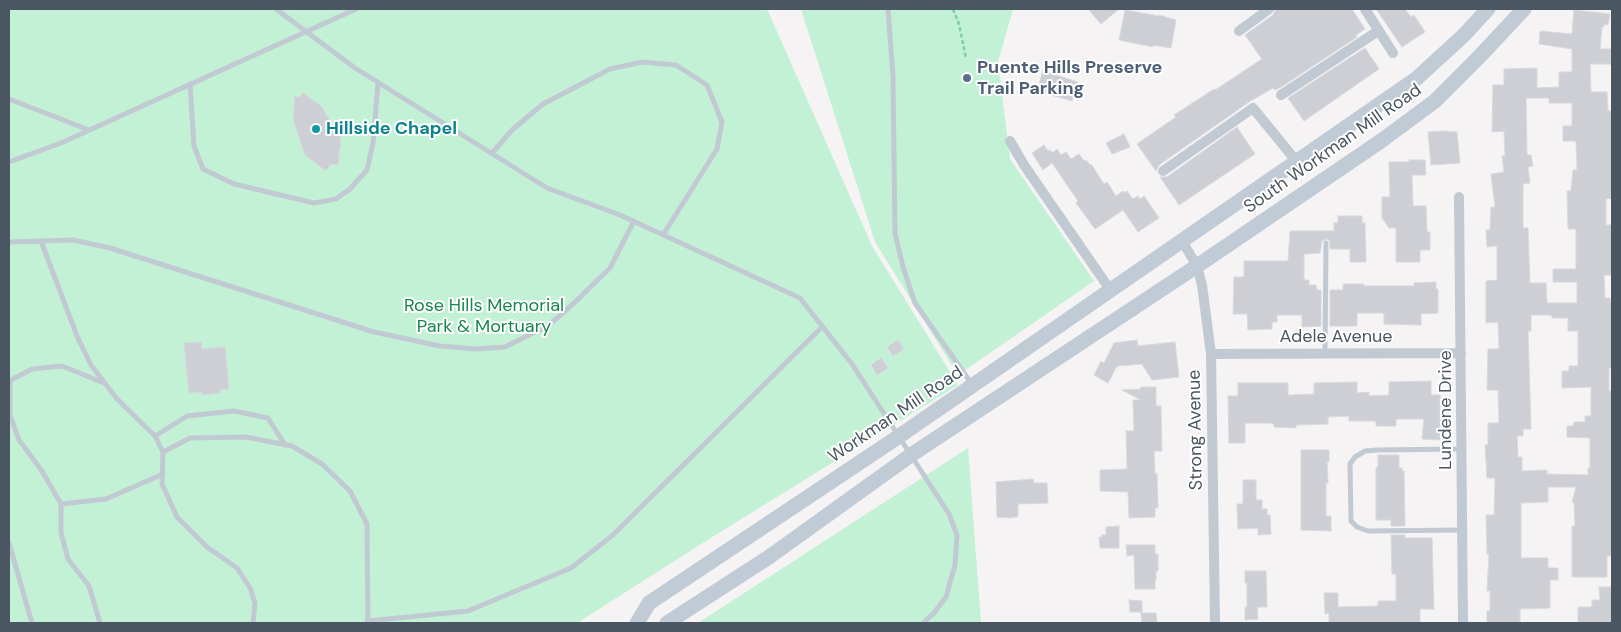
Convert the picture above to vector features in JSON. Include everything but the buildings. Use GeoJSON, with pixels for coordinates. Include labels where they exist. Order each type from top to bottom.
{"type":"FeatureCollection","features":[{"type":"Feature","properties":{"kind":"main road","name":"South Workman Mill Road"},"geometry":{"type":"LineString","coordinates":[[1182,241],[1416,79],[1464,35],[1488,9]]}},
{"type":"Feature","properties":{"kind":"main road","name":"South Workman Mill Road"},"geometry":{"type":"LineString","coordinates":[[1197,266],[1381,141],[1434,101],[1479,58],[1524,9]]}},
{"type":"Feature","properties":{"kind":"main road","name":"Workman Mill Road"},"geometry":{"type":"LineString","coordinates":[[637,623],[649,603],[898,438],[1182,241]]}},
{"type":"Feature","properties":{"kind":"main road"},"geometry":{"type":"LineString","coordinates":[[667,623],[769,557],[911,455],[1197,266]]}},
{"type":"Feature","properties":{"kind":"street"},"geometry":{"type":"LineString","coordinates":[[1239,31],[1269,9]]}},
{"type":"Feature","properties":{"kind":"street"},"geometry":{"type":"LineString","coordinates":[[1364,9],[1393,53]]}},
{"type":"Feature","properties":{"kind":"street"},"geometry":{"type":"LineString","coordinates":[[1282,95],[1378,31]]}},
{"type":"Feature","properties":{"kind":"street"},"geometry":{"type":"LineString","coordinates":[[1163,171],[1253,108],[1297,162]]}},
{"type":"Feature","properties":{"kind":"street"},"geometry":{"type":"LineString","coordinates":[[1010,141],[1024,165],[1111,291]]}},
{"type":"Feature","properties":{"kind":"street","name":"Lundene Drive"},"geometry":{"type":"LineString","coordinates":[[1459,197],[1462,353],[1463,623]]}},
{"type":"Feature","properties":{"kind":"street","name":"Strong Avenue"},"geometry":{"type":"LineString","coordinates":[[1182,241],[1197,266],[1202,285],[1211,354],[1215,623]]}},
{"type":"Feature","properties":{"kind":"street","name":"Adele Avenue"},"geometry":{"type":"LineString","coordinates":[[1211,354],[1462,353]]}},
{"type":"Feature","properties":{"kind":"lane"},"geometry":{"type":"LineString","coordinates":[[276,9],[355,68],[547,188],[634,221],[800,298],[852,364],[898,438],[949,514],[956,535],[955,565],[946,596],[934,613],[923,623]]}},
{"type":"Feature","properties":{"kind":"lane"},"geometry":{"type":"LineString","coordinates":[[9,162],[61,143],[356,9]]}},
{"type":"Feature","properties":{"kind":"lane"},"geometry":{"type":"LineString","coordinates":[[888,9],[893,77],[895,232],[903,268],[915,303],[973,386]]}},
{"type":"Feature","properties":{"kind":"lane"},"geometry":{"type":"LineString","coordinates":[[492,153],[512,130],[543,104],[610,69],[642,62],[676,65],[707,85],[722,122],[717,149],[663,235]]}},
{"type":"Feature","properties":{"kind":"lane"},"geometry":{"type":"LineString","coordinates":[[190,84],[194,146],[204,169],[234,184],[314,203],[336,199],[350,189],[367,170],[373,143],[378,82]]}},
{"type":"Feature","properties":{"kind":"lane"},"geometry":{"type":"LineString","coordinates":[[9,99],[89,130]]}},
{"type":"Feature","properties":{"kind":"lane"},"geometry":{"type":"LineString","coordinates":[[9,242],[73,240],[110,248],[374,332],[440,346],[476,349],[505,347],[549,325],[610,268],[634,221]]}},
{"type":"Feature","properties":{"kind":"lane"},"geometry":{"type":"LineString","coordinates":[[42,241],[77,336],[91,365],[117,400],[155,436],[163,452],[162,484],[177,517],[207,547],[237,568],[250,588],[255,603],[253,623]]}},
{"type":"Feature","properties":{"kind":"lane"},"geometry":{"type":"LineString","coordinates":[[1325,354],[1326,242]]}},
{"type":"Feature","properties":{"kind":"lane"},"geometry":{"type":"LineString","coordinates":[[163,452],[190,438],[246,437],[292,446],[322,464],[350,491],[367,524],[368,622],[468,611],[571,568],[613,535],[822,327]]}},
{"type":"Feature","properties":{"kind":"lane"},"geometry":{"type":"LineString","coordinates":[[100,623],[89,586],[68,559],[61,532],[61,504],[42,471],[19,440],[10,416],[10,381],[32,369],[62,366],[104,383]]}},
{"type":"Feature","properties":{"kind":"lane"},"geometry":{"type":"LineString","coordinates":[[155,436],[186,416],[234,411],[268,418],[285,445]]}},
{"type":"Feature","properties":{"kind":"lane"},"geometry":{"type":"LineString","coordinates":[[1462,449],[1377,450],[1365,451],[1354,457],[1350,464],[1350,511],[1351,521],[1357,527],[1368,531],[1463,530]]}},
{"type":"Feature","properties":{"kind":"lane"},"geometry":{"type":"LineString","coordinates":[[61,504],[106,500],[163,474]]}},
{"type":"Feature","properties":{"kind":"lane"},"geometry":{"type":"LineString","coordinates":[[9,543],[32,623]]}},
{"type":"Feature","properties":{"kind":"path"},"geometry":{"type":"LineString","coordinates":[[953,9],[959,24],[966,58]]}},
{"type":"Feature","properties":{"kind":"green space","name":"Rose Hills Memorial Park & Mortuary"},"geometry":{"type":"Polygon","coordinates":[[[9,9],[767,9],[872,246],[958,385],[577,623],[9,623],[9,9]]]}},
{"type":"Feature","properties":{"kind":"green space"},"geometry":{"type":"Polygon","coordinates":[[[801,9],[1013,9],[998,62],[1010,159],[1094,281],[958,375],[875,242],[801,9]]]}},
{"type":"Feature","properties":{"kind":"green space"},"geometry":{"type":"Polygon","coordinates":[[[968,448],[981,623],[698,623],[968,448]]]}},
{"type":"Feature","properties":{"kind":"place","name":"Puente Hills Preserve Trail Parking"},"geometry":{"type":"Point","coordinates":[967,78]}},
{"type":"Feature","properties":{"kind":"place","name":"Hillside Chapel"},"geometry":{"type":"Point","coordinates":[316,129]}}]}
